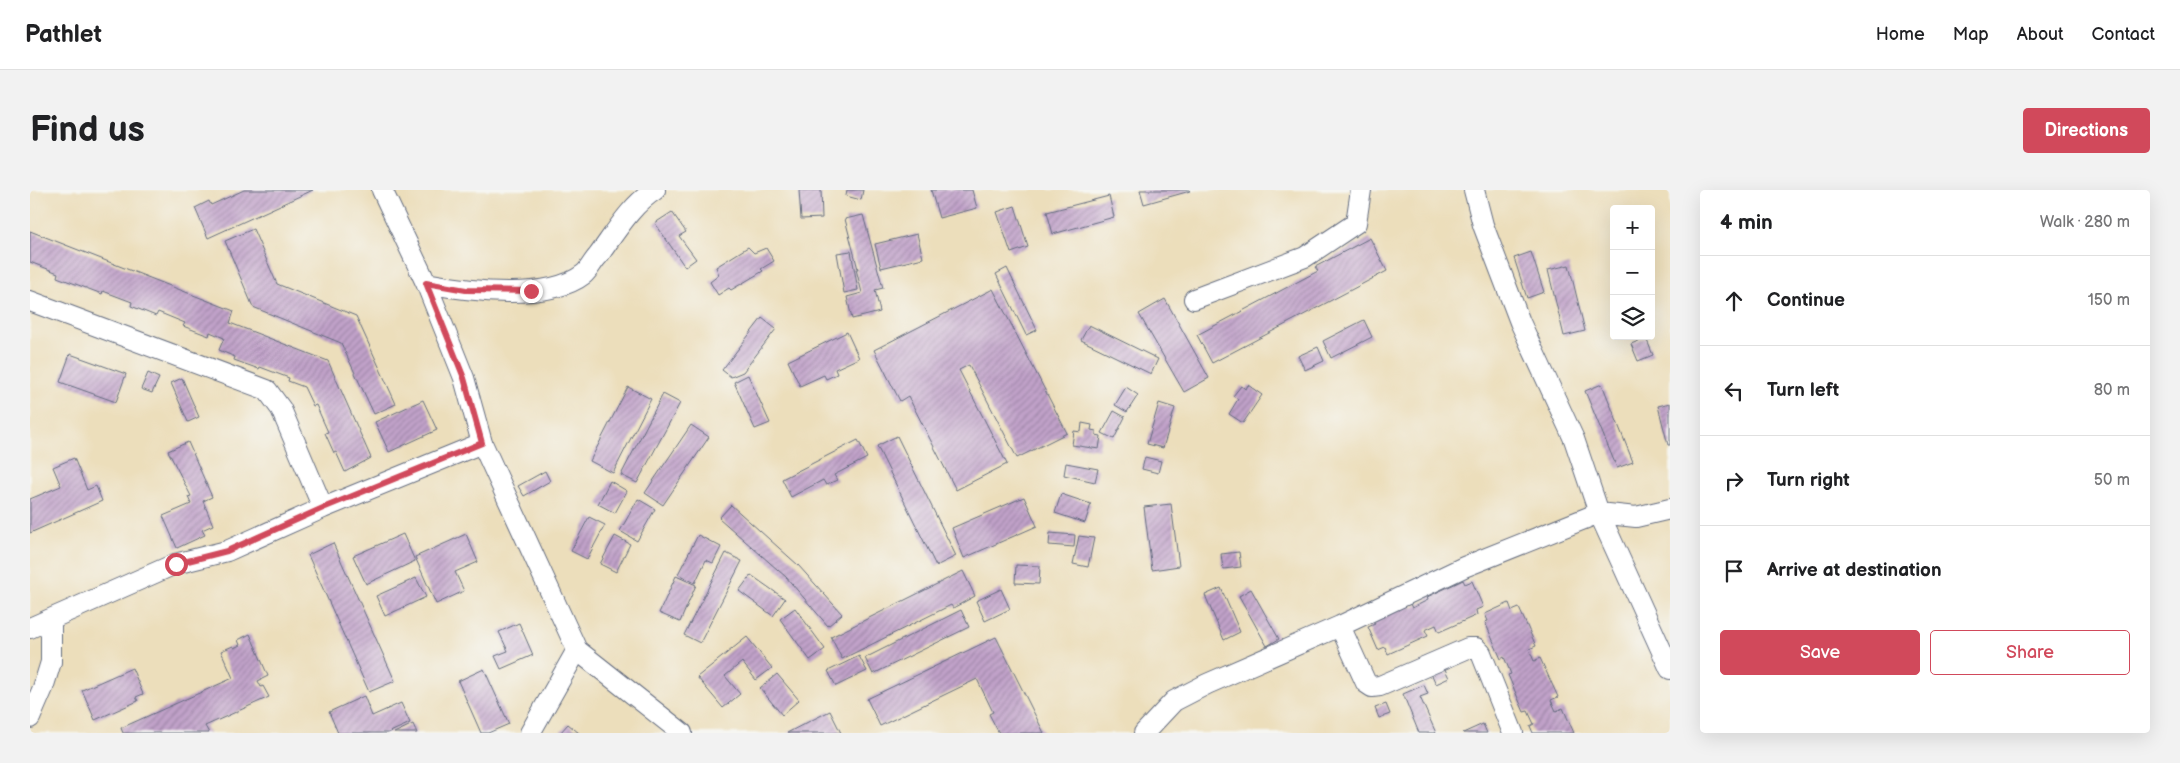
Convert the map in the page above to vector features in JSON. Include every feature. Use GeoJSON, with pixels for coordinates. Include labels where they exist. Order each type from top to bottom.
{"type":"FeatureCollection","features":[{"type":"Feature","properties":{"kind":"street"},"geometry":{"type":"LineString","coordinates":[[382,190],[426,283],[464,378],[482,443],[576,650],[682,733]]}},
{"type":"Feature","properties":{"kind":"street"},"geometry":{"type":"LineString","coordinates":[[426,283],[466,290],[531,291],[559,286],[584,274],[634,208],[656,190]]}},
{"type":"Feature","properties":{"kind":"street"},"geometry":{"type":"LineString","coordinates":[[1194,298],[1305,257],[1356,223],[1361,190]]}},
{"type":"Feature","properties":{"kind":"street"},"geometry":{"type":"LineString","coordinates":[[1474,190],[1483,225],[1520,322],[1574,439],[1599,513],[1670,669]]}},
{"type":"Feature","properties":{"kind":"street"},"geometry":{"type":"LineString","coordinates":[[30,301],[267,390],[281,409],[323,508]]}},
{"type":"Feature","properties":{"kind":"street"},"geometry":{"type":"LineString","coordinates":[[30,628],[176,564],[227,551],[323,508],[482,443]]}},
{"type":"Feature","properties":{"kind":"street"},"geometry":{"type":"LineString","coordinates":[[1144,733],[1174,701],[1207,684],[1340,626],[1464,567],[1599,513],[1636,518],[1670,509]]}},
{"type":"Feature","properties":{"kind":"street"},"geometry":{"type":"LineString","coordinates":[[30,718],[43,688],[51,662],[50,620]]}},
{"type":"Feature","properties":{"kind":"street"},"geometry":{"type":"LineString","coordinates":[[1340,626],[1366,683],[1372,687],[1380,686],[1468,648],[1476,648],[1481,653],[1514,733]]}},
{"type":"Feature","properties":{"kind":"street"},"geometry":{"type":"LineString","coordinates":[[530,733],[576,650]]}},
{"type":"Feature","properties":{"kind":"building"},"geometry":{"type":"Polygon","coordinates":[[[244,190],[313,190],[208,238],[195,208],[209,201],[211,205],[244,190]]]}},
{"type":"Feature","properties":{"kind":"building"},"geometry":{"type":"Polygon","coordinates":[[[799,190],[821,190],[822,218],[801,219],[799,190]]]}},
{"type":"Feature","properties":{"kind":"building"},"geometry":{"type":"Polygon","coordinates":[[[847,190],[863,190],[861,200],[846,196],[847,190]]]}},
{"type":"Feature","properties":{"kind":"building"},"geometry":{"type":"Polygon","coordinates":[[[931,190],[972,190],[977,208],[939,218],[931,190]]]}},
{"type":"Feature","properties":{"kind":"building"},"geometry":{"type":"Polygon","coordinates":[[[1140,190],[1189,190],[1190,191],[1144,204],[1140,190]]]}},
{"type":"Feature","properties":{"kind":"building"},"geometry":{"type":"Polygon","coordinates":[[[1109,196],[1114,217],[1053,234],[1047,212],[1109,196]]]}},
{"type":"Feature","properties":{"kind":"building"},"geometry":{"type":"Polygon","coordinates":[[[1015,206],[1028,247],[1011,253],[997,212],[1015,206]]]}},
{"type":"Feature","properties":{"kind":"building"},"geometry":{"type":"Polygon","coordinates":[[[672,212],[686,232],[679,236],[696,259],[685,267],[655,223],[672,212]]]}},
{"type":"Feature","properties":{"kind":"building"},"geometry":{"type":"Polygon","coordinates":[[[863,215],[883,288],[875,290],[880,312],[852,319],[847,297],[862,293],[845,219],[863,215]]]}},
{"type":"Feature","properties":{"kind":"building"},"geometry":{"type":"Polygon","coordinates":[[[253,229],[277,284],[356,316],[396,404],[374,414],[341,343],[253,307],[225,241],[253,229]]]}},
{"type":"Feature","properties":{"kind":"building"},"geometry":{"type":"Polygon","coordinates":[[[30,231],[234,311],[230,323],[328,361],[371,458],[345,472],[325,433],[328,432],[316,405],[313,406],[304,387],[288,381],[289,378],[234,360],[235,357],[219,350],[224,338],[210,332],[209,336],[183,326],[185,323],[158,312],[156,316],[131,306],[132,302],[103,291],[102,294],[57,277],[58,273],[30,262],[30,231]]]}},
{"type":"Feature","properties":{"kind":"building"},"geometry":{"type":"Polygon","coordinates":[[[917,234],[923,258],[881,268],[875,244],[917,234]]]}},
{"type":"Feature","properties":{"kind":"building"},"geometry":{"type":"Polygon","coordinates":[[[1370,238],[1387,271],[1212,363],[1197,335],[1318,271],[1315,267],[1370,238]]]}},
{"type":"Feature","properties":{"kind":"building"},"geometry":{"type":"Polygon","coordinates":[[[748,247],[754,253],[766,248],[774,261],[761,269],[763,271],[731,290],[729,288],[718,295],[710,282],[719,275],[716,267],[748,247]]]}},
{"type":"Feature","properties":{"kind":"building"},"geometry":{"type":"Polygon","coordinates":[[[851,251],[858,290],[844,293],[837,253],[851,251]]]}},
{"type":"Feature","properties":{"kind":"building"},"geometry":{"type":"Polygon","coordinates":[[[1531,252],[1544,292],[1527,298],[1514,258],[1531,252]]]}},
{"type":"Feature","properties":{"kind":"building"},"geometry":{"type":"Polygon","coordinates":[[[1569,265],[1585,331],[1564,336],[1548,270],[1569,265]]]}},
{"type":"Feature","properties":{"kind":"building"},"geometry":{"type":"Polygon","coordinates":[[[1007,268],[1037,330],[1026,335],[996,274],[1007,268]]]}},
{"type":"Feature","properties":{"kind":"building"},"geometry":{"type":"Polygon","coordinates":[[[993,289],[1067,433],[1017,458],[969,365],[959,370],[1007,464],[956,490],[908,396],[900,401],[874,350],[993,289]]]}},
{"type":"Feature","properties":{"kind":"building"},"geometry":{"type":"Polygon","coordinates":[[[1165,299],[1209,378],[1184,392],[1139,314],[1165,299]]]}},
{"type":"Feature","properties":{"kind":"building"},"geometry":{"type":"Polygon","coordinates":[[[762,318],[776,329],[743,372],[731,377],[722,370],[762,318]]]}},
{"type":"Feature","properties":{"kind":"building"},"geometry":{"type":"Polygon","coordinates":[[[1364,320],[1372,337],[1331,358],[1323,341],[1364,320]]]}},
{"type":"Feature","properties":{"kind":"building"},"geometry":{"type":"Polygon","coordinates":[[[1089,325],[1158,359],[1151,374],[1081,340],[1089,325]]]}},
{"type":"Feature","properties":{"kind":"building"},"geometry":{"type":"Polygon","coordinates":[[[847,332],[859,358],[835,369],[837,374],[826,379],[824,375],[800,386],[788,361],[847,332]]]}},
{"type":"Feature","properties":{"kind":"building"},"geometry":{"type":"Polygon","coordinates":[[[1647,340],[1653,355],[1638,361],[1631,344],[1647,340]]]}},
{"type":"Feature","properties":{"kind":"building"},"geometry":{"type":"Polygon","coordinates":[[[1318,347],[1324,361],[1305,370],[1298,356],[1318,347]]]}},
{"type":"Feature","properties":{"kind":"building"},"geometry":{"type":"Polygon","coordinates":[[[70,354],[126,374],[116,402],[60,382],[70,354]]]}},
{"type":"Feature","properties":{"kind":"building"},"geometry":{"type":"Polygon","coordinates":[[[148,373],[159,378],[152,393],[141,389],[148,373]]]}},
{"type":"Feature","properties":{"kind":"building"},"geometry":{"type":"Polygon","coordinates":[[[748,375],[770,423],[755,429],[734,382],[748,375]]]}},
{"type":"Feature","properties":{"kind":"building"},"geometry":{"type":"Polygon","coordinates":[[[182,378],[199,417],[188,422],[171,383],[182,378]]]}},
{"type":"Feature","properties":{"kind":"building"},"geometry":{"type":"Polygon","coordinates":[[[1602,384],[1633,462],[1617,468],[1585,391],[1602,384]]]}},
{"type":"Feature","properties":{"kind":"building"},"geometry":{"type":"Polygon","coordinates":[[[1248,385],[1262,395],[1243,423],[1229,414],[1238,399],[1233,396],[1241,386],[1246,389],[1248,385]]]}},
{"type":"Feature","properties":{"kind":"building"},"geometry":{"type":"Polygon","coordinates":[[[628,387],[651,399],[613,473],[590,461],[628,387]]]}},
{"type":"Feature","properties":{"kind":"building"},"geometry":{"type":"Polygon","coordinates":[[[1126,387],[1138,395],[1127,412],[1115,405],[1126,387]]]}},
{"type":"Feature","properties":{"kind":"building"},"geometry":{"type":"Polygon","coordinates":[[[663,394],[680,403],[637,483],[621,475],[663,394]]]}},
{"type":"Feature","properties":{"kind":"building"},"geometry":{"type":"Polygon","coordinates":[[[423,400],[437,430],[389,452],[375,422],[423,400]]]}},
{"type":"Feature","properties":{"kind":"building"},"geometry":{"type":"Polygon","coordinates":[[[1159,403],[1175,408],[1163,448],[1147,444],[1159,403]]]}},
{"type":"Feature","properties":{"kind":"building"},"geometry":{"type":"Polygon","coordinates":[[[1670,403],[1670,445],[1668,445],[1658,406],[1670,403]]]}},
{"type":"Feature","properties":{"kind":"building"},"geometry":{"type":"Polygon","coordinates":[[[1114,411],[1125,417],[1114,439],[1102,433],[1114,411]]]}},
{"type":"Feature","properties":{"kind":"building"},"geometry":{"type":"Polygon","coordinates":[[[1082,423],[1092,425],[1091,430],[1096,431],[1096,435],[1101,436],[1099,449],[1072,445],[1074,431],[1081,432],[1082,423]]]}},
{"type":"Feature","properties":{"kind":"building"},"geometry":{"type":"Polygon","coordinates":[[[691,425],[709,437],[663,505],[645,493],[691,425]]]}},
{"type":"Feature","properties":{"kind":"building"},"geometry":{"type":"Polygon","coordinates":[[[897,436],[956,556],[936,566],[877,446],[897,436]]]}},
{"type":"Feature","properties":{"kind":"building"},"geometry":{"type":"Polygon","coordinates":[[[858,440],[867,458],[834,475],[837,480],[826,485],[823,480],[791,497],[782,479],[858,440]]]}},
{"type":"Feature","properties":{"kind":"building"},"geometry":{"type":"Polygon","coordinates":[[[188,442],[212,497],[203,501],[213,525],[202,530],[205,535],[177,548],[163,516],[191,504],[188,497],[191,496],[168,451],[188,442]]]}},
{"type":"Feature","properties":{"kind":"building"},"geometry":{"type":"Polygon","coordinates":[[[1145,457],[1161,461],[1158,473],[1142,469],[1145,457]]]}},
{"type":"Feature","properties":{"kind":"building"},"geometry":{"type":"Polygon","coordinates":[[[74,458],[87,490],[96,486],[102,501],[30,533],[30,499],[61,486],[53,467],[74,458]]]}},
{"type":"Feature","properties":{"kind":"building"},"geometry":{"type":"Polygon","coordinates":[[[1066,463],[1098,469],[1095,482],[1064,475],[1066,463]]]}},
{"type":"Feature","properties":{"kind":"building"},"geometry":{"type":"Polygon","coordinates":[[[545,471],[550,481],[524,496],[518,486],[545,471]]]}},
{"type":"Feature","properties":{"kind":"building"},"geometry":{"type":"Polygon","coordinates":[[[610,481],[627,491],[615,513],[598,504],[610,481]]]}},
{"type":"Feature","properties":{"kind":"building"},"geometry":{"type":"Polygon","coordinates":[[[1061,494],[1091,504],[1085,523],[1055,513],[1061,494]]]}},
{"type":"Feature","properties":{"kind":"building"},"geometry":{"type":"Polygon","coordinates":[[[1024,497],[1037,526],[964,558],[952,528],[1024,497]]]}},
{"type":"Feature","properties":{"kind":"building"},"geometry":{"type":"Polygon","coordinates":[[[638,499],[655,509],[637,541],[620,531],[638,499]]]}},
{"type":"Feature","properties":{"kind":"building"},"geometry":{"type":"Polygon","coordinates":[[[1171,504],[1179,566],[1152,570],[1144,507],[1171,504]]]}},
{"type":"Feature","properties":{"kind":"building"},"geometry":{"type":"Polygon","coordinates":[[[731,505],[798,565],[842,614],[828,626],[786,577],[719,518],[731,505]]]}},
{"type":"Feature","properties":{"kind":"building"},"geometry":{"type":"Polygon","coordinates":[[[589,517],[605,525],[587,559],[571,551],[589,517]]]}},
{"type":"Feature","properties":{"kind":"building"},"geometry":{"type":"Polygon","coordinates":[[[1050,533],[1075,535],[1074,547],[1049,545],[1050,533]]]}},
{"type":"Feature","properties":{"kind":"building"},"geometry":{"type":"Polygon","coordinates":[[[403,534],[415,561],[366,584],[353,556],[403,534]]]}},
{"type":"Feature","properties":{"kind":"building"},"geometry":{"type":"Polygon","coordinates":[[[466,534],[478,562],[455,572],[464,591],[436,604],[415,557],[466,534]]]}},
{"type":"Feature","properties":{"kind":"building"},"geometry":{"type":"Polygon","coordinates":[[[698,535],[721,547],[713,563],[706,560],[695,583],[678,574],[698,535]]]}},
{"type":"Feature","properties":{"kind":"building"},"geometry":{"type":"Polygon","coordinates":[[[615,536],[630,544],[616,572],[600,564],[615,536]]]}},
{"type":"Feature","properties":{"kind":"building"},"geometry":{"type":"Polygon","coordinates":[[[1079,536],[1094,538],[1088,567],[1073,564],[1079,536]]]}},
{"type":"Feature","properties":{"kind":"building"},"geometry":{"type":"Polygon","coordinates":[[[333,543],[395,681],[369,692],[308,555],[333,543]]]}},
{"type":"Feature","properties":{"kind":"building"},"geometry":{"type":"Polygon","coordinates":[[[1239,552],[1241,567],[1223,569],[1221,554],[1239,552]]]}},
{"type":"Feature","properties":{"kind":"building"},"geometry":{"type":"Polygon","coordinates":[[[726,553],[742,561],[700,643],[684,635],[726,553]]]}},
{"type":"Feature","properties":{"kind":"building"},"geometry":{"type":"Polygon","coordinates":[[[1016,565],[1040,566],[1039,584],[1015,583],[1016,565]]]}},
{"type":"Feature","properties":{"kind":"building"},"geometry":{"type":"Polygon","coordinates":[[[963,571],[975,596],[953,608],[951,605],[842,659],[831,637],[963,571]]]}},
{"type":"Feature","properties":{"kind":"building"},"geometry":{"type":"Polygon","coordinates":[[[751,575],[785,599],[773,616],[739,591],[751,575]]]}},
{"type":"Feature","properties":{"kind":"building"},"geometry":{"type":"Polygon","coordinates":[[[676,576],[696,585],[680,622],[659,613],[676,576]]]}},
{"type":"Feature","properties":{"kind":"building"},"geometry":{"type":"Polygon","coordinates":[[[416,578],[426,597],[385,616],[376,596],[416,578]]]}},
{"type":"Feature","properties":{"kind":"building"},"geometry":{"type":"Polygon","coordinates":[[[1463,580],[1465,584],[1472,581],[1483,607],[1476,610],[1477,615],[1439,632],[1436,625],[1425,630],[1428,636],[1388,654],[1385,647],[1378,650],[1368,627],[1375,624],[1373,620],[1410,604],[1412,608],[1428,600],[1427,597],[1463,580]]]}},
{"type":"Feature","properties":{"kind":"building"},"geometry":{"type":"Polygon","coordinates":[[[1221,588],[1240,632],[1224,640],[1205,595],[1221,588]]]}},
{"type":"Feature","properties":{"kind":"building"},"geometry":{"type":"Polygon","coordinates":[[[1001,589],[1010,609],[985,621],[976,601],[1001,589]]]}},
{"type":"Feature","properties":{"kind":"building"},"geometry":{"type":"Polygon","coordinates":[[[1251,589],[1279,639],[1267,646],[1239,596],[1251,589]]]}},
{"type":"Feature","properties":{"kind":"building"},"geometry":{"type":"Polygon","coordinates":[[[1509,603],[1512,611],[1519,608],[1536,646],[1529,649],[1534,661],[1540,658],[1558,697],[1551,700],[1556,711],[1563,708],[1574,733],[1533,733],[1530,726],[1534,724],[1528,711],[1524,712],[1508,675],[1511,674],[1504,657],[1501,659],[1485,622],[1488,621],[1485,614],[1509,603]]]}},
{"type":"Feature","properties":{"kind":"building"},"geometry":{"type":"Polygon","coordinates":[[[795,608],[825,649],[810,660],[780,619],[795,608]]]}},
{"type":"Feature","properties":{"kind":"building"},"geometry":{"type":"Polygon","coordinates":[[[961,610],[969,627],[873,674],[865,658],[961,610]]]}},
{"type":"Feature","properties":{"kind":"building"},"geometry":{"type":"Polygon","coordinates":[[[519,623],[533,655],[501,669],[495,656],[508,651],[499,632],[519,623]]]}},
{"type":"Feature","properties":{"kind":"building"},"geometry":{"type":"Polygon","coordinates":[[[250,634],[268,676],[258,681],[269,697],[205,726],[209,733],[123,733],[121,728],[233,678],[221,651],[240,645],[238,640],[250,634]]]}},
{"type":"Feature","properties":{"kind":"building"},"geometry":{"type":"Polygon","coordinates":[[[747,637],[772,668],[756,680],[742,662],[725,676],[740,694],[723,708],[697,677],[747,637]]]}},
{"type":"Feature","properties":{"kind":"building"},"geometry":{"type":"Polygon","coordinates":[[[996,637],[1044,733],[999,733],[989,714],[993,712],[977,679],[880,726],[867,699],[996,637]]]}},
{"type":"Feature","properties":{"kind":"building"},"geometry":{"type":"Polygon","coordinates":[[[859,656],[867,671],[836,686],[828,671],[859,656]]]}},
{"type":"Feature","properties":{"kind":"building"},"geometry":{"type":"Polygon","coordinates":[[[1444,667],[1449,678],[1436,684],[1431,673],[1444,667]]]}},
{"type":"Feature","properties":{"kind":"building"},"geometry":{"type":"Polygon","coordinates":[[[132,668],[143,694],[136,697],[138,701],[95,720],[82,690],[132,668]]]}},
{"type":"Feature","properties":{"kind":"building"},"geometry":{"type":"Polygon","coordinates":[[[484,669],[509,724],[488,733],[481,733],[458,681],[484,669]]]}},
{"type":"Feature","properties":{"kind":"building"},"geometry":{"type":"Polygon","coordinates":[[[777,674],[799,700],[782,715],[760,688],[777,674]]]}},
{"type":"Feature","properties":{"kind":"building"},"geometry":{"type":"Polygon","coordinates":[[[1424,685],[1428,694],[1420,697],[1436,733],[1419,733],[1403,694],[1424,685]]]}},
{"type":"Feature","properties":{"kind":"building"},"geometry":{"type":"Polygon","coordinates":[[[364,696],[372,716],[401,703],[410,723],[388,733],[338,733],[329,712],[364,696]]]}},
{"type":"Feature","properties":{"kind":"building"},"geometry":{"type":"Polygon","coordinates":[[[1386,704],[1390,714],[1379,718],[1375,708],[1386,704]]]}},
{"type":"Feature","properties":{"kind":"building"},"geometry":{"type":"Polygon","coordinates":[[[830,711],[841,733],[787,733],[808,722],[830,711]]]}},
{"type":"Feature","properties":{"kind":"building"},"geometry":{"type":"Polygon","coordinates":[[[413,724],[417,733],[394,733],[413,724]]]}},
{"type":"Feature","properties":{"kind":"building"},"geometry":{"type":"Polygon","coordinates":[[[568,724],[579,733],[560,733],[568,724]]]}},
{"type":"Feature","properties":{"kind":"building"},"geometry":{"type":"Polygon","coordinates":[[[1483,724],[1487,733],[1463,733],[1483,724]]]}},
{"type":"Feature","properties":{"kind":"route"},"geometry":{"type":"LineString","coordinates":[[176,564],[227,551],[323,508],[482,443],[464,378],[426,283],[466,290],[531,291]]}}]}
